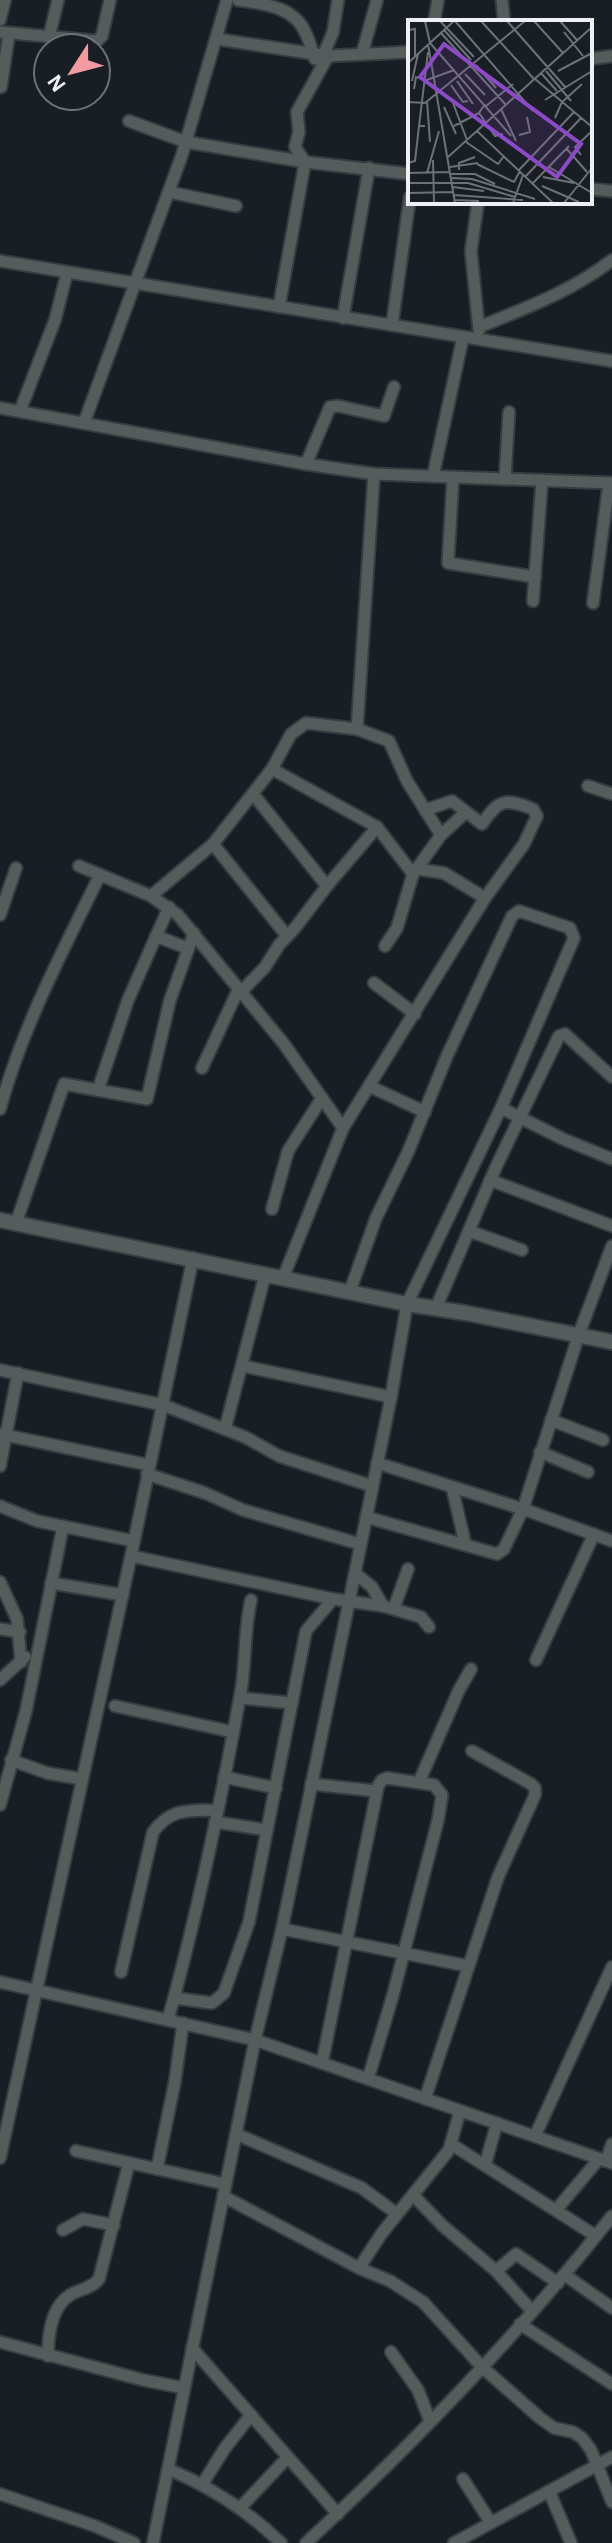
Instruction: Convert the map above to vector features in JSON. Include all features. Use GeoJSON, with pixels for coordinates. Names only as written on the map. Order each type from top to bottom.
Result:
{"type":"FeatureCollection","features":[{"type":"Feature","properties":{"kind":"street"},"geometry":{"type":"LineString","coordinates":[[0,20],[5,0]]}},
{"type":"Feature","properties":{"kind":"street"},"geometry":{"type":"LineString","coordinates":[[57,32],[58,0]]}},
{"type":"Feature","properties":{"kind":"street"},"geometry":{"type":"LineString","coordinates":[[101,32],[110,0]]}},
{"type":"Feature","properties":{"kind":"street"},"geometry":{"type":"LineString","coordinates":[[84,423],[186,142],[227,0]]}},
{"type":"Feature","properties":{"kind":"street"},"geometry":{"type":"LineString","coordinates":[[238,0],[277,7],[293,17],[321,55]]}},
{"type":"Feature","properties":{"kind":"street"},"geometry":{"type":"LineString","coordinates":[[279,307],[305,162],[295,147],[299,134],[296,116],[333,32],[338,0]]}},
{"type":"Feature","properties":{"kind":"street"},"geometry":{"type":"LineString","coordinates":[[362,54],[377,0]]}},
{"type":"Feature","properties":{"kind":"street"},"geometry":{"type":"LineString","coordinates":[[434,20],[438,0]]}},
{"type":"Feature","properties":{"kind":"street"},"geometry":{"type":"LineString","coordinates":[[502,0],[504,20]]}},
{"type":"Feature","properties":{"kind":"street"},"geometry":{"type":"LineString","coordinates":[[1,87],[5,33],[32,37]]}},
{"type":"Feature","properties":{"kind":"street"},"geometry":{"type":"LineString","coordinates":[[217,39],[321,55],[408,52]]}},
{"type":"Feature","properties":{"kind":"street"},"geometry":{"type":"LineString","coordinates":[[592,59],[612,56]]}},
{"type":"Feature","properties":{"kind":"street"},"geometry":{"type":"LineString","coordinates":[[129,121],[186,142],[305,162],[408,174]]}},
{"type":"Feature","properties":{"kind":"street"},"geometry":{"type":"LineString","coordinates":[[343,318],[369,168]]}},
{"type":"Feature","properties":{"kind":"street"},"geometry":{"type":"LineString","coordinates":[[592,189],[612,191]]}},
{"type":"Feature","properties":{"kind":"street"},"geometry":{"type":"LineString","coordinates":[[169,192],[236,206]]}},
{"type":"Feature","properties":{"kind":"street"},"geometry":{"type":"LineString","coordinates":[[392,325],[409,204]]}},
{"type":"Feature","properties":{"kind":"street"},"geometry":{"type":"LineString","coordinates":[[478,204],[471,251],[479,333]]}},
{"type":"Feature","properties":{"kind":"street"},"geometry":{"type":"LineString","coordinates":[[0,261],[463,337],[479,333],[575,285],[612,260]]}},
{"type":"Feature","properties":{"kind":"street"},"geometry":{"type":"LineString","coordinates":[[20,411],[55,320],[67,273]]}},
{"type":"Feature","properties":{"kind":"street"},"geometry":{"type":"LineString","coordinates":[[479,333],[612,361]]}},
{"type":"Feature","properties":{"kind":"street"},"geometry":{"type":"LineString","coordinates":[[433,476],[463,337]]}},
{"type":"Feature","properties":{"kind":"street"},"geometry":{"type":"LineString","coordinates":[[306,464],[330,407],[385,416],[394,387]]}},
{"type":"Feature","properties":{"kind":"street"},"geometry":{"type":"LineString","coordinates":[[0,408],[374,474],[611,483],[593,603]]}},
{"type":"Feature","properties":{"kind":"street"},"geometry":{"type":"LineString","coordinates":[[505,479],[509,412]]}},
{"type":"Feature","properties":{"kind":"street"},"geometry":{"type":"LineString","coordinates":[[357,729],[374,474]]}},
{"type":"Feature","properties":{"kind":"street"},"geometry":{"type":"LineString","coordinates":[[453,477],[448,563],[535,577]]}},
{"type":"Feature","properties":{"kind":"street"},"geometry":{"type":"LineString","coordinates":[[533,601],[542,480]]}},
{"type":"Feature","properties":{"kind":"street"},"geometry":{"type":"LineString","coordinates":[[151,896],[213,844],[272,769],[291,734],[301,725],[312,723],[357,729],[389,741],[407,781],[441,835]]}},
{"type":"Feature","properties":{"kind":"street"},"geometry":{"type":"LineString","coordinates":[[272,769],[377,827],[415,871],[444,873],[485,898]]}},
{"type":"Feature","properties":{"kind":"street"},"geometry":{"type":"LineString","coordinates":[[588,786],[612,794]]}},
{"type":"Feature","properties":{"kind":"street"},"geometry":{"type":"LineString","coordinates":[[253,794],[327,886]]}},
{"type":"Feature","properties":{"kind":"street"},"geometry":{"type":"LineString","coordinates":[[283,1278],[343,1128],[485,898],[524,844],[534,827],[536,813],[530,807],[507,801],[495,806],[482,824],[449,801],[425,810]]}},
{"type":"Feature","properties":{"kind":"street"},"geometry":{"type":"LineString","coordinates":[[385,946],[397,928],[415,871],[441,835],[466,812]]}},
{"type":"Feature","properties":{"kind":"street"},"geometry":{"type":"LineString","coordinates":[[202,1068],[240,989],[265,967],[377,827]]}},
{"type":"Feature","properties":{"kind":"street"},"geometry":{"type":"LineString","coordinates":[[213,844],[287,936]]}},
{"type":"Feature","properties":{"kind":"street"},"geometry":{"type":"LineString","coordinates":[[79,866],[151,896],[169,907],[240,989],[343,1128]]}},
{"type":"Feature","properties":{"kind":"street"},"geometry":{"type":"LineString","coordinates":[[0,915],[16,868]]}},
{"type":"Feature","properties":{"kind":"street"},"geometry":{"type":"LineString","coordinates":[[0,1109],[22,1043],[100,875]]}},
{"type":"Feature","properties":{"kind":"street"},"geometry":{"type":"LineString","coordinates":[[98,1090],[128,1000],[169,907]]}},
{"type":"Feature","properties":{"kind":"street"},"geometry":{"type":"LineString","coordinates":[[153,2543],[255,2040],[282,1929],[355,1573],[407,1304],[501,1108],[574,935],[570,928],[519,911],[512,916],[376,1218],[350,1291]]}},
{"type":"Feature","properties":{"kind":"street"},"geometry":{"type":"LineString","coordinates":[[16,1223],[64,1085],[68,1083],[147,1099],[170,1000],[194,933]]}},
{"type":"Feature","properties":{"kind":"street"},"geometry":{"type":"LineString","coordinates":[[156,936],[187,948]]}},
{"type":"Feature","properties":{"kind":"street"},"geometry":{"type":"LineString","coordinates":[[374,983],[415,1014]]}},
{"type":"Feature","properties":{"kind":"street"},"geometry":{"type":"LineString","coordinates":[[436,1308],[490,1180],[561,1034],[565,1034],[612,1077]]}},
{"type":"Feature","properties":{"kind":"street"},"geometry":{"type":"LineString","coordinates":[[369,1086],[425,1112]]}},
{"type":"Feature","properties":{"kind":"street"},"geometry":{"type":"LineString","coordinates":[[272,1209],[288,1151],[322,1098]]}},
{"type":"Feature","properties":{"kind":"street"},"geometry":{"type":"LineString","coordinates":[[501,1108],[612,1159]]}},
{"type":"Feature","properties":{"kind":"street"},"geometry":{"type":"LineString","coordinates":[[476,1161],[496,1167]]}},
{"type":"Feature","properties":{"kind":"street"},"geometry":{"type":"LineString","coordinates":[[490,1180],[612,1226]]}},
{"type":"Feature","properties":{"kind":"street"},"geometry":{"type":"LineString","coordinates":[[0,1220],[407,1304],[612,1342]]}},
{"type":"Feature","properties":{"kind":"street"},"geometry":{"type":"LineString","coordinates":[[469,1231],[522,1250]]}},
{"type":"Feature","properties":{"kind":"street"},"geometry":{"type":"LineString","coordinates":[[366,1517],[497,1554],[501,1552],[523,1509],[579,1334],[612,1246]]}},
{"type":"Feature","properties":{"kind":"street"},"geometry":{"type":"LineString","coordinates":[[0,2158],[193,1258]]}},
{"type":"Feature","properties":{"kind":"street"},"geometry":{"type":"LineString","coordinates":[[225,1429],[265,1275]]}},
{"type":"Feature","properties":{"kind":"street"},"geometry":{"type":"LineString","coordinates":[[243,1366],[391,1397]]}},
{"type":"Feature","properties":{"kind":"street"},"geometry":{"type":"LineString","coordinates":[[0,1370],[163,1405],[225,1429],[279,1456],[372,1486]]}},
{"type":"Feature","properties":{"kind":"street"},"geometry":{"type":"LineString","coordinates":[[0,1466],[18,1373]]}},
{"type":"Feature","properties":{"kind":"street"},"geometry":{"type":"LineString","coordinates":[[551,1420],[603,1440]]}},
{"type":"Feature","properties":{"kind":"street"},"geometry":{"type":"LineString","coordinates":[[4,1434],[148,1469],[243,1510],[360,1544]]}},
{"type":"Feature","properties":{"kind":"street"},"geometry":{"type":"LineString","coordinates":[[540,1452],[588,1472]]}},
{"type":"Feature","properties":{"kind":"street"},"geometry":{"type":"LineString","coordinates":[[377,1463],[612,1541]]}},
{"type":"Feature","properties":{"kind":"street"},"geometry":{"type":"LineString","coordinates":[[452,1487],[465,1543]]}},
{"type":"Feature","properties":{"kind":"street"},"geometry":{"type":"LineString","coordinates":[[0,1506],[37,1521],[134,1541]]}},
{"type":"Feature","properties":{"kind":"street"},"geometry":{"type":"LineString","coordinates":[[442,1537],[460,1520]]}},
{"type":"Feature","properties":{"kind":"street"},"geometry":{"type":"LineString","coordinates":[[0,1805],[26,1711],[63,1526]]}},
{"type":"Feature","properties":{"kind":"street"},"geometry":{"type":"LineString","coordinates":[[536,1660],[594,1534]]}},
{"type":"Feature","properties":{"kind":"street"},"geometry":{"type":"LineString","coordinates":[[131,1556],[333,1599],[388,1607],[421,1617],[429,1627]]}},
{"type":"Feature","properties":{"kind":"street"},"geometry":{"type":"LineString","coordinates":[[388,1607],[408,1569]]}},
{"type":"Feature","properties":{"kind":"street"},"geometry":{"type":"LineString","coordinates":[[355,1573],[372,1587],[388,1607]]}},
{"type":"Feature","properties":{"kind":"street"},"geometry":{"type":"LineString","coordinates":[[0,1582],[20,1632],[21,1662]]}},
{"type":"Feature","properties":{"kind":"street"},"geometry":{"type":"LineString","coordinates":[[51,1583],[123,1595]]}},
{"type":"Feature","properties":{"kind":"street"},"geometry":{"type":"LineString","coordinates":[[174,1998],[212,2003],[224,1993],[249,1922],[306,1631],[333,1599]]}},
{"type":"Feature","properties":{"kind":"street"},"geometry":{"type":"LineString","coordinates":[[168,2020],[240,1698],[251,1600]]}},
{"type":"Feature","properties":{"kind":"street"},"geometry":{"type":"LineString","coordinates":[[0,1629],[20,1632]]}},
{"type":"Feature","properties":{"kind":"street"},"geometry":{"type":"LineString","coordinates":[[0,1680],[39,1642]]}},
{"type":"Feature","properties":{"kind":"street"},"geometry":{"type":"LineString","coordinates":[[419,1782],[471,1669]]}},
{"type":"Feature","properties":{"kind":"street"},"geometry":{"type":"LineString","coordinates":[[240,1698],[292,1703]]}},
{"type":"Feature","properties":{"kind":"street"},"geometry":{"type":"LineString","coordinates":[[115,1706],[233,1732]]}},
{"type":"Feature","properties":{"kind":"street"},"geometry":{"type":"LineString","coordinates":[[425,2099],[498,1877],[535,1795],[535,1788],[472,1751]]}},
{"type":"Feature","properties":{"kind":"street"},"geometry":{"type":"LineString","coordinates":[[11,1760],[47,1773],[82,1779]]}},
{"type":"Feature","properties":{"kind":"street"},"geometry":{"type":"LineString","coordinates":[[224,1777],[276,1788]]}},
{"type":"Feature","properties":{"kind":"street"},"geometry":{"type":"LineString","coordinates":[[322,2063],[376,1791],[380,1782],[387,1778],[437,1787],[441,1800],[427,1870],[368,2079]]}},
{"type":"Feature","properties":{"kind":"street"},"geometry":{"type":"LineString","coordinates":[[311,1784],[376,1791]]}},
{"type":"Feature","properties":{"kind":"street"},"geometry":{"type":"LineString","coordinates":[[121,1972],[153,1832],[165,1819],[175,1812],[216,1816],[267,1830]]}},
{"type":"Feature","properties":{"kind":"street"},"geometry":{"type":"LineString","coordinates":[[282,1929],[405,1951],[468,1966]]}},
{"type":"Feature","properties":{"kind":"street"},"geometry":{"type":"LineString","coordinates":[[535,2136],[612,1967]]}},
{"type":"Feature","properties":{"kind":"street"},"geometry":{"type":"LineString","coordinates":[[0,1982],[255,2040],[605,2161]]}},
{"type":"Feature","properties":{"kind":"street"},"geometry":{"type":"LineString","coordinates":[[157,2169],[183,2023]]}},
{"type":"Feature","properties":{"kind":"street"},"geometry":{"type":"LineString","coordinates":[[0,2079],[15,2082]]}},
{"type":"Feature","properties":{"kind":"street"},"geometry":{"type":"LineString","coordinates":[[359,2268],[397,2214],[442,2160],[451,2144],[460,2111]]}},
{"type":"Feature","properties":{"kind":"street"},"geometry":{"type":"LineString","coordinates":[[485,2165],[497,2123]]}},
{"type":"Feature","properties":{"kind":"street"},"geometry":{"type":"LineString","coordinates":[[236,2134],[362,2188],[397,2214]]}},
{"type":"Feature","properties":{"kind":"street"},"geometry":{"type":"LineString","coordinates":[[451,2144],[556,2210],[603,2233]]}},
{"type":"Feature","properties":{"kind":"street"},"geometry":{"type":"LineString","coordinates":[[556,2210],[605,2161],[612,2144]]}},
{"type":"Feature","properties":{"kind":"street"},"geometry":{"type":"LineString","coordinates":[[76,2151],[157,2169],[224,2190],[359,2268],[403,2288],[423,2302],[482,2367],[540,2418],[554,2428],[573,2432],[582,2438],[598,2464],[612,2502]]}},
{"type":"Feature","properties":{"kind":"street"},"geometry":{"type":"LineString","coordinates":[[48,2356],[50,2331],[60,2305],[69,2295],[97,2283],[129,2163]]}},
{"type":"Feature","properties":{"kind":"street"},"geometry":{"type":"LineString","coordinates":[[413,2195],[454,2236],[496,2271],[532,2311]]}},
{"type":"Feature","properties":{"kind":"street"},"geometry":{"type":"LineString","coordinates":[[306,2543],[482,2367],[603,2233],[612,2216]]}},
{"type":"Feature","properties":{"kind":"street"},"geometry":{"type":"LineString","coordinates":[[63,2230],[83,2219],[114,2225]]}},
{"type":"Feature","properties":{"kind":"street"},"geometry":{"type":"LineString","coordinates":[[496,2271],[516,2254],[612,2308]]}},
{"type":"Feature","properties":{"kind":"street"},"geometry":{"type":"LineString","coordinates":[[520,2324],[612,2384]]}},
{"type":"Feature","properties":{"kind":"street"},"geometry":{"type":"LineString","coordinates":[[0,2342],[184,2388]]}},
{"type":"Feature","properties":{"kind":"street"},"geometry":{"type":"LineString","coordinates":[[192,2348],[338,2514]]}},
{"type":"Feature","properties":{"kind":"street"},"geometry":{"type":"LineString","coordinates":[[391,2352],[418,2390],[430,2421]]}},
{"type":"Feature","properties":{"kind":"street"},"geometry":{"type":"LineString","coordinates":[[203,2483],[251,2415]]}},
{"type":"Feature","properties":{"kind":"street"},"geometry":{"type":"LineString","coordinates":[[240,2508],[288,2457]]}},
{"type":"Feature","properties":{"kind":"street"},"geometry":{"type":"LineString","coordinates":[[454,2543],[612,2457]]}},
{"type":"Feature","properties":{"kind":"street"},"geometry":{"type":"LineString","coordinates":[[168,2469],[203,2483],[240,2508],[281,2543]]}},
{"type":"Feature","properties":{"kind":"street"},"geometry":{"type":"LineString","coordinates":[[463,2479],[491,2523]]}},
{"type":"Feature","properties":{"kind":"street"},"geometry":{"type":"LineString","coordinates":[[549,2491],[571,2543]]}},
{"type":"Feature","properties":{"kind":"street"},"geometry":{"type":"LineString","coordinates":[[0,2494],[95,2526],[134,2543]]}}]}
